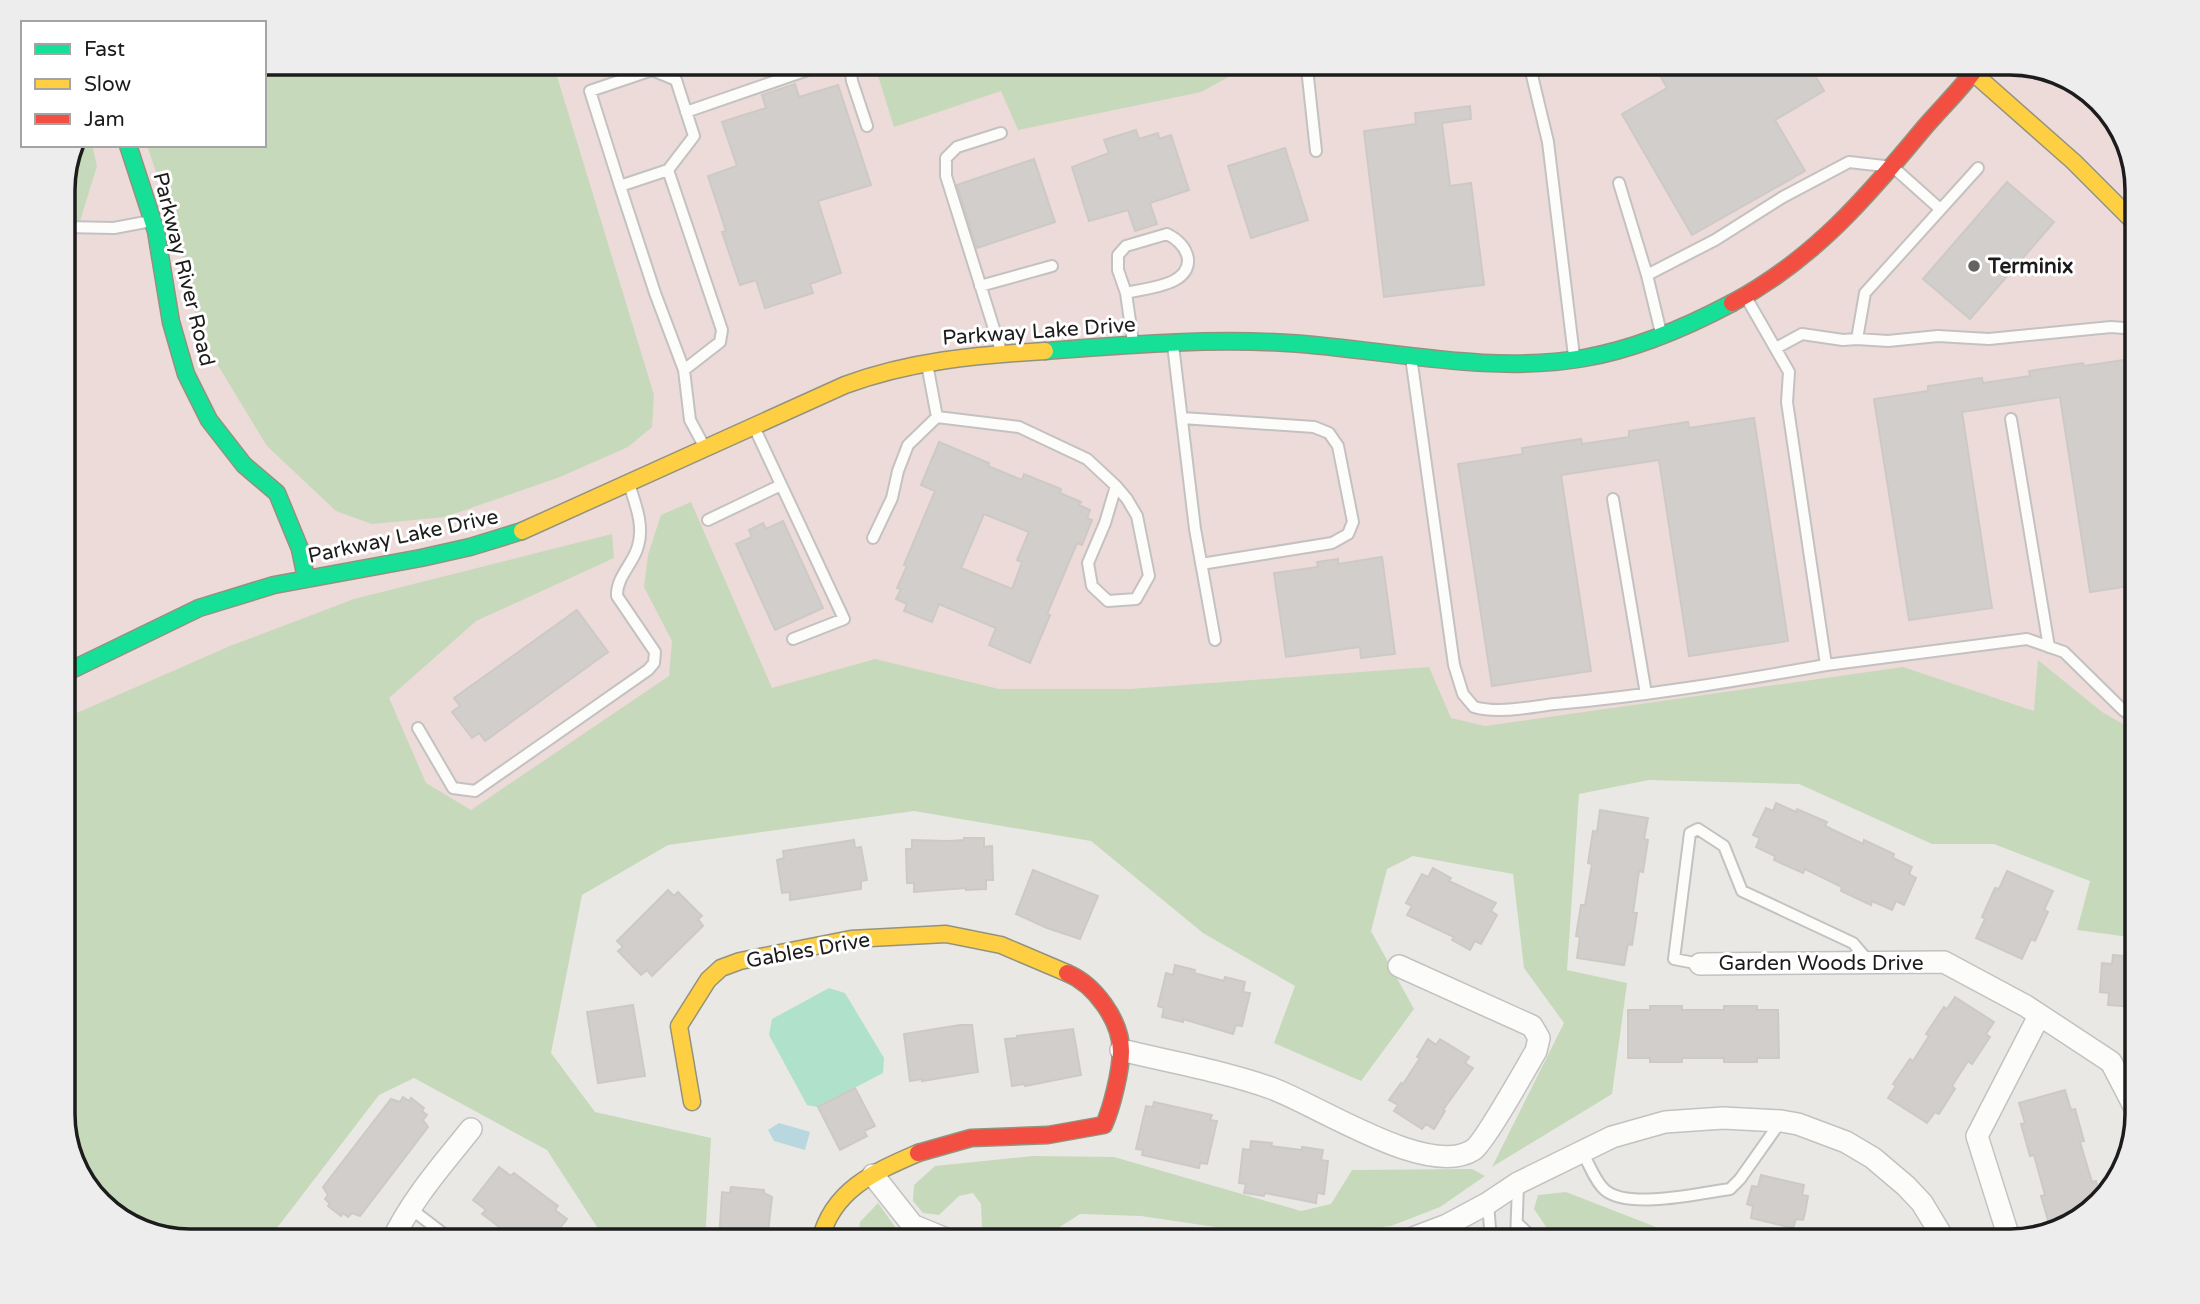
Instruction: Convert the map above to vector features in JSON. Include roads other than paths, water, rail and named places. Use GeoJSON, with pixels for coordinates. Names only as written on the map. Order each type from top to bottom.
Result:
{"type":"FeatureCollection","features":[{"type":"Feature","properties":{"kind":"street","name":"Parkway Lake Drive"},"geometry":{"type":"LineString","coordinates":[[75,668],[199,608],[274,585],[481,544],[553,520],[870,375],[926,362],[1173,342],[1290,343],[1411,357],[1544,363],[1611,351],[1662,335],[1706,317],[1745,296],[1811,251],[1841,224],[1893,167],[1966,75]]}},
{"type":"Feature","properties":{"kind":"street"},"geometry":{"type":"LineString","coordinates":[[1981,75],[2107,191],[2125,211]]}},
{"type":"Feature","properties":{"kind":"street","name":"Parkway River Road"},"geometry":{"type":"LineString","coordinates":[[129,147],[153,220],[171,322],[186,374],[209,420],[244,465],[277,493],[300,549],[306,578]]}},
{"type":"Feature","properties":{"kind":"street","name":"Gables Drive"},"geometry":{"type":"LineString","coordinates":[[692,1102],[679,1026],[708,980],[721,968],[740,961],[850,939],[946,934],[1001,945],[1081,979],[1103,1004],[1116,1028],[1121,1050],[1111,1110],[1104,1125],[1078,1133],[971,1138],[927,1149],[873,1175],[838,1200],[823,1229]]}},
{"type":"Feature","properties":{"kind":"street","name":"Garden Woods Drive"},"geometry":{"type":"LineString","coordinates":[[1700,964],[1944,962],[2026,1006],[2111,1062],[2125,1089]]}},
{"type":"Feature","properties":{"kind":"street"},"geometry":{"type":"LineString","coordinates":[[1121,1050],[1232,1076],[1283,1094],[1387,1143],[1426,1155],[1456,1158],[1476,1149],[1536,1051],[1539,1038],[1532,1026],[1399,966]]}},
{"type":"Feature","properties":{"kind":"street"},"geometry":{"type":"LineString","coordinates":[[2006,1229],[1977,1136],[2039,1016]]}},
{"type":"Feature","properties":{"kind":"street"},"geometry":{"type":"LineString","coordinates":[[1436,1229],[1488,1203],[1518,1183],[1612,1137],[1665,1122],[1723,1118],[1798,1124],[1846,1142],[1872,1158],[1906,1186],[1922,1203],[1938,1229]]}},
{"type":"Feature","properties":{"kind":"street"},"geometry":{"type":"LineString","coordinates":[[399,1229],[471,1129]]}},
{"type":"Feature","properties":{"kind":"street"},"geometry":{"type":"LineString","coordinates":[[873,1175],[914,1229]]}},
{"type":"Feature","properties":{"kind":"street"},"geometry":{"type":"LineString","coordinates":[[910,1224],[922,1229]]}},
{"type":"Feature","properties":{"kind":"lane"},"geometry":{"type":"LineString","coordinates":[[633,75],[590,91],[655,293],[684,370],[690,420],[705,449]]}},
{"type":"Feature","properties":{"kind":"lane"},"geometry":{"type":"LineString","coordinates":[[620,186],[668,170],[694,136],[676,80],[668,75]]}},
{"type":"Feature","properties":{"kind":"lane"},"geometry":{"type":"LineString","coordinates":[[686,112],[793,75]]}},
{"type":"Feature","properties":{"kind":"lane"},"geometry":{"type":"LineString","coordinates":[[851,75],[867,126]]}},
{"type":"Feature","properties":{"kind":"lane"},"geometry":{"type":"LineString","coordinates":[[1308,75],[1316,151]]}},
{"type":"Feature","properties":{"kind":"lane"},"geometry":{"type":"LineString","coordinates":[[1532,75],[1548,142],[1574,359]]}},
{"type":"Feature","properties":{"kind":"lane"},"geometry":{"type":"LineString","coordinates":[[1001,133],[957,147],[946,158],[946,176],[1002,354]]}},
{"type":"Feature","properties":{"kind":"lane"},"geometry":{"type":"LineString","coordinates":[[1647,275],[1715,240],[1783,197],[1849,162],[1893,167],[1940,209]]}},
{"type":"Feature","properties":{"kind":"lane"},"geometry":{"type":"LineString","coordinates":[[1857,339],[1866,293],[1978,168]]}},
{"type":"Feature","properties":{"kind":"lane"},"geometry":{"type":"LineString","coordinates":[[668,170],[722,330],[720,342],[684,370]]}},
{"type":"Feature","properties":{"kind":"lane"},"geometry":{"type":"LineString","coordinates":[[1619,183],[1662,335]]}},
{"type":"Feature","properties":{"kind":"lane"},"geometry":{"type":"LineString","coordinates":[[75,227],[114,228],[153,220]]}},
{"type":"Feature","properties":{"kind":"lane"},"geometry":{"type":"LineString","coordinates":[[1126,293],[1178,280],[1187,269],[1188,256],[1178,240],[1167,234],[1126,246],[1118,255],[1118,270],[1126,293],[1134,345]]}},
{"type":"Feature","properties":{"kind":"lane"},"geometry":{"type":"LineString","coordinates":[[980,286],[1052,265]]}},
{"type":"Feature","properties":{"kind":"lane"},"geometry":{"type":"LineString","coordinates":[[1745,296],[1789,372],[1787,402],[1826,665]]}},
{"type":"Feature","properties":{"kind":"lane"},"geometry":{"type":"LineString","coordinates":[[1776,348],[1801,334],[1843,340],[1888,341],[1938,336],[1989,339],[2111,327],[2125,328]]}},
{"type":"Feature","properties":{"kind":"lane"},"geometry":{"type":"LineString","coordinates":[[1173,342],[1201,564],[1215,640]]}},
{"type":"Feature","properties":{"kind":"lane"},"geometry":{"type":"LineString","coordinates":[[1411,357],[1454,665],[1463,694],[1474,707],[1499,710],[1706,687],[1826,665],[2027,639],[2064,652],[2125,711]]}},
{"type":"Feature","properties":{"kind":"lane"},"geometry":{"type":"LineString","coordinates":[[926,362],[937,417]]}},
{"type":"Feature","properties":{"kind":"lane"},"geometry":{"type":"LineString","coordinates":[[937,417],[1019,427],[1087,459],[1116,486],[1128,499],[1137,516],[1149,576],[1136,598],[1108,601],[1092,586],[1088,564],[1105,523],[1116,486]]}},
{"type":"Feature","properties":{"kind":"lane"},"geometry":{"type":"LineString","coordinates":[[873,538],[892,498],[908,445],[937,417]]}},
{"type":"Feature","properties":{"kind":"lane"},"geometry":{"type":"LineString","coordinates":[[1182,418],[1314,427],[1329,433],[1338,446],[1353,522],[1348,534],[1332,543],[1201,564]]}},
{"type":"Feature","properties":{"kind":"lane"},"geometry":{"type":"LineString","coordinates":[[2011,419],[2049,647]]}},
{"type":"Feature","properties":{"kind":"lane"},"geometry":{"type":"LineString","coordinates":[[753,427],[844,619],[793,639]]}},
{"type":"Feature","properties":{"kind":"lane"},"geometry":{"type":"LineString","coordinates":[[418,729],[453,788],[475,791],[648,670],[654,663],[655,652],[618,596],[617,587],[638,547],[640,523],[629,484]]}},
{"type":"Feature","properties":{"kind":"lane"},"geometry":{"type":"LineString","coordinates":[[708,520],[780,485]]}},
{"type":"Feature","properties":{"kind":"lane"},"geometry":{"type":"LineString","coordinates":[[1613,499],[1646,694]]}},
{"type":"Feature","properties":{"kind":"lane"},"geometry":{"type":"LineString","coordinates":[[1700,964],[1674,959],[1690,833],[1698,829],[1724,846],[1742,891],[1853,943],[1870,963]]}},
{"type":"Feature","properties":{"kind":"lane"},"geometry":{"type":"LineString","coordinates":[[1582,1152],[1604,1190],[1622,1199],[1645,1200],[1730,1189],[1781,1121]]}},
{"type":"Feature","properties":{"kind":"lane"},"geometry":{"type":"LineString","coordinates":[[1517,1229],[1518,1183]]}},
{"type":"Feature","properties":{"kind":"lane"},"geometry":{"type":"LineString","coordinates":[[1488,1203],[1490,1229]]}},
{"type":"Feature","properties":{"kind":"lane"},"geometry":{"type":"LineString","coordinates":[[411,1209],[437,1229]]}},
{"type":"Feature","properties":{"kind":"lane"},"geometry":{"type":"LineString","coordinates":[[1517,1223],[1523,1229]]}},
{"type":"Feature","properties":{"kind":"water"},"geometry":{"type":"Polygon","coordinates":[[[779,1123],[810,1132],[805,1150],[774,1141],[768,1130],[779,1123]]]}},
{"type":"Feature","properties":{"kind":"place","name":"Terminix"},"geometry":{"type":"Point","coordinates":[1974,266]}}]}
